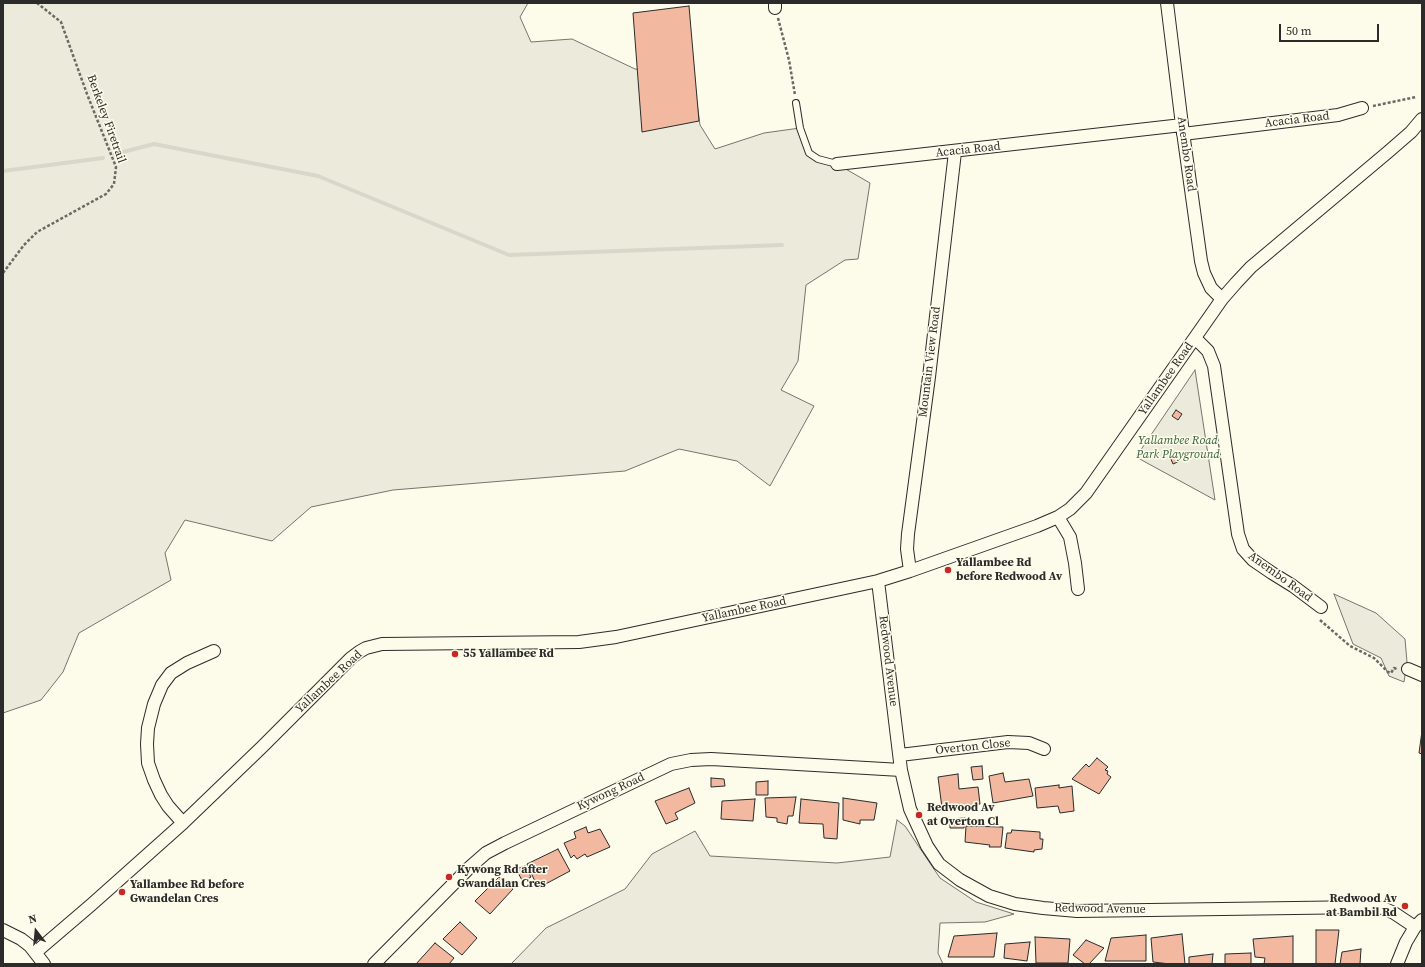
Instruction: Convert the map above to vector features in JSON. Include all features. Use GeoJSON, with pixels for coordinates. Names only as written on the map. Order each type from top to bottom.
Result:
{"type":"FeatureCollection","features":[{"type":"Feature","properties":{"kind":"street","name":"Anembo Road"},"geometry":{"type":"LineString","coordinates":[[1167,3],[1182,130],[1201,261],[1204,273],[1211,288],[1222,299]]}},
{"type":"Feature","properties":{"kind":"street","name":"Acacia Road"},"geometry":{"type":"LineString","coordinates":[[837,164],[1338,115],[1362,108]]}},
{"type":"Feature","properties":{"kind":"street","name":"Yallambee Road"},"geometry":{"type":"LineString","coordinates":[[36,952],[91,906],[183,823],[351,658],[359,652],[374,645],[579,642],[649,630],[878,581],[910,571],[1058,517],[1070,509],[1086,493],[1222,299],[1251,267],[1388,152],[1411,132],[1422,119]]}},
{"type":"Feature","properties":{"kind":"street","name":"Mountain View Road"},"geometry":{"type":"LineString","coordinates":[[910,571],[907,550],[908,534],[929,377],[955,152]]}},
{"type":"Feature","properties":{"kind":"street","name":"Anembo Road"},"geometry":{"type":"LineString","coordinates":[[1195,338],[1208,351],[1214,366],[1238,534],[1243,549],[1253,560],[1293,586],[1321,607]]}},
{"type":"Feature","properties":{"kind":"street"},"geometry":{"type":"LineString","coordinates":[[1058,517],[1070,537],[1078,589]]}},
{"type":"Feature","properties":{"kind":"street","name":"Redwood Avenue"},"geometry":{"type":"LineString","coordinates":[[878,581],[901,770],[910,809],[918,829],[939,864],[960,880],[989,896],[1016,904],[1043,908],[1077,911],[1367,907],[1383,908],[1419,923]]}},
{"type":"Feature","properties":{"kind":"street"},"geometry":{"type":"LineString","coordinates":[[183,823],[168,806],[154,780],[148,763],[148,728],[154,704],[162,685],[171,673],[187,663],[214,651]]}},
{"type":"Feature","properties":{"kind":"street"},"geometry":{"type":"LineString","coordinates":[[1408,669],[1422,675]]}},
{"type":"Feature","properties":{"kind":"street","name":"Overton Close"},"geometry":{"type":"LineString","coordinates":[[900,755],[1008,742],[1029,743],[1044,749]]}},
{"type":"Feature","properties":{"kind":"street","name":"Kywong Road"},"geometry":{"type":"LineString","coordinates":[[374,964],[470,866],[486,853],[505,842],[671,764],[691,760],[711,759],[901,770]]}},
{"type":"Feature","properties":{"kind":"street"},"geometry":{"type":"LineString","coordinates":[[1397,964],[1406,942],[1419,923]]}},
{"type":"Feature","properties":{"kind":"street"},"geometry":{"type":"LineString","coordinates":[[3,930],[21,939],[30,946],[44,964]]}},
{"type":"Feature","properties":{"kind":"lane","name":"Acacia Road"},"geometry":{"type":"LineString","coordinates":[[796,103],[800,128],[809,153],[818,159],[837,164]]}},
{"type":"Feature","properties":{"kind":"path","name":"Berkeley Firetrail"},"geometry":{"type":"LineString","coordinates":[[3,273],[24,245],[37,232],[106,194],[114,184],[116,167],[87,94],[61,22],[37,3]]}},
{"type":"Feature","properties":{"kind":"path"},"geometry":{"type":"LineString","coordinates":[[775,6],[789,60],[796,103]]}},
{"type":"Feature","properties":{"kind":"path"},"geometry":{"type":"LineString","coordinates":[[1362,108],[1416,97]]}},
{"type":"Feature","properties":{"kind":"path"},"geometry":{"type":"LineString","coordinates":[[1321,607],[1316,616],[1350,646],[1374,658],[1388,672]]}},
{"type":"Feature","properties":{"kind":"green space"},"geometry":{"type":"Polygon","coordinates":[[[3,3],[528,3],[520,17],[531,42],[572,39],[635,69],[693,73],[700,125],[715,149],[764,133],[800,128],[809,153],[837,164],[870,183],[858,259],[845,260],[806,285],[798,361],[781,390],[814,406],[770,486],[737,461],[679,449],[625,471],[393,490],[311,507],[272,541],[185,520],[165,553],[171,580],[79,633],[63,672],[41,700],[3,713],[3,3]]]}},
{"type":"Feature","properties":{"kind":"green space","name":"Yallambee Road Park Playground"},"geometry":{"type":"Polygon","coordinates":[[[1195,370],[1215,500],[1136,457],[1195,370]]]}},
{"type":"Feature","properties":{"kind":"green space"},"geometry":{"type":"Polygon","coordinates":[[[1334,594],[1376,613],[1405,639],[1407,662],[1404,682],[1389,676],[1381,658],[1353,644],[1334,594]]]}},
{"type":"Feature","properties":{"kind":"green space"},"geometry":{"type":"Polygon","coordinates":[[[897,820],[905,826],[940,878],[976,902],[1014,914],[985,922],[940,923],[938,953],[943,964],[511,964],[546,928],[625,889],[652,854],[695,831],[710,856],[837,863],[890,857],[897,820]]]}},
{"type":"Feature","properties":{"kind":"building"},"geometry":{"type":"Polygon","coordinates":[[[689,6],[699,121],[642,132],[633,13],[689,6]]]}},
{"type":"Feature","properties":{"kind":"building"},"geometry":{"type":"Polygon","coordinates":[[[1176,410],[1182,414],[1178,420],[1172,416],[1176,410]]]}},
{"type":"Feature","properties":{"kind":"building"},"geometry":{"type":"Polygon","coordinates":[[[1176,454],[1180,461],[1173,464],[1170,457],[1176,454]]]}},
{"type":"Feature","properties":{"kind":"building"},"geometry":{"type":"Polygon","coordinates":[[[1422,731],[1422,754],[1419,753],[1422,731]]]}},
{"type":"Feature","properties":{"kind":"building"},"geometry":{"type":"Polygon","coordinates":[[[1097,758],[1108,767],[1105,770],[1108,771],[1107,774],[1111,777],[1099,794],[1072,779],[1086,764],[1089,767],[1097,758]]]}},
{"type":"Feature","properties":{"kind":"building"},"geometry":{"type":"Polygon","coordinates":[[[982,766],[983,779],[973,780],[971,767],[982,766]]]}},
{"type":"Feature","properties":{"kind":"building"},"geometry":{"type":"Polygon","coordinates":[[[1003,773],[1005,782],[1029,779],[1033,796],[993,803],[989,776],[1003,773]]]}},
{"type":"Feature","properties":{"kind":"building"},"geometry":{"type":"Polygon","coordinates":[[[958,774],[959,789],[978,787],[980,804],[942,808],[938,777],[958,774]]]}},
{"type":"Feature","properties":{"kind":"building"},"geometry":{"type":"Polygon","coordinates":[[[711,778],[724,779],[725,786],[711,787],[711,778]]]}},
{"type":"Feature","properties":{"kind":"building"},"geometry":{"type":"Polygon","coordinates":[[[768,781],[768,795],[756,795],[756,782],[768,781]]]}},
{"type":"Feature","properties":{"kind":"building"},"geometry":{"type":"Polygon","coordinates":[[[1059,785],[1059,788],[1072,786],[1074,811],[1060,813],[1058,806],[1037,808],[1035,788],[1059,785]]]}},
{"type":"Feature","properties":{"kind":"building"},"geometry":{"type":"Polygon","coordinates":[[[689,788],[695,803],[675,813],[678,819],[666,824],[655,801],[689,788]]]}},
{"type":"Feature","properties":{"kind":"building"},"geometry":{"type":"Polygon","coordinates":[[[796,797],[793,816],[788,816],[787,824],[777,822],[777,818],[766,817],[765,798],[796,797]]]}},
{"type":"Feature","properties":{"kind":"building"},"geometry":{"type":"Polygon","coordinates":[[[843,798],[877,803],[874,820],[860,820],[860,824],[843,820],[843,798]]]}},
{"type":"Feature","properties":{"kind":"building"},"geometry":{"type":"Polygon","coordinates":[[[755,799],[753,821],[721,819],[722,801],[755,799]]]}},
{"type":"Feature","properties":{"kind":"building"},"geometry":{"type":"Polygon","coordinates":[[[801,799],[839,803],[837,839],[824,838],[823,824],[799,823],[801,799]]]}},
{"type":"Feature","properties":{"kind":"building"},"geometry":{"type":"Polygon","coordinates":[[[965,818],[964,828],[950,828],[950,819],[965,818]]]}},
{"type":"Feature","properties":{"kind":"building"},"geometry":{"type":"Polygon","coordinates":[[[966,826],[1003,827],[1001,847],[989,847],[990,845],[965,842],[966,826]]]}},
{"type":"Feature","properties":{"kind":"building"},"geometry":{"type":"Polygon","coordinates":[[[586,827],[588,833],[600,829],[610,847],[587,857],[585,854],[577,859],[574,855],[571,858],[564,843],[576,838],[574,832],[586,827]]]}},
{"type":"Feature","properties":{"kind":"building"},"geometry":{"type":"Polygon","coordinates":[[[1012,830],[1040,832],[1040,839],[1043,839],[1042,849],[1034,850],[1034,852],[1005,848],[1007,833],[1011,833],[1012,830]]]}},
{"type":"Feature","properties":{"kind":"building"},"geometry":{"type":"Polygon","coordinates":[[[558,849],[570,871],[538,888],[527,864],[558,849]]]}},
{"type":"Feature","properties":{"kind":"building"},"geometry":{"type":"Polygon","coordinates":[[[525,866],[531,877],[523,882],[516,869],[525,866]]]}},
{"type":"Feature","properties":{"kind":"building"},"geometry":{"type":"Polygon","coordinates":[[[499,877],[513,889],[490,914],[475,901],[499,877]]]}},
{"type":"Feature","properties":{"kind":"building"},"geometry":{"type":"Polygon","coordinates":[[[460,922],[477,938],[462,955],[443,939],[460,922]]]}},
{"type":"Feature","properties":{"kind":"building"},"geometry":{"type":"Polygon","coordinates":[[[1316,930],[1339,930],[1335,964],[1316,964],[1316,930]]]}},
{"type":"Feature","properties":{"kind":"building"},"geometry":{"type":"Polygon","coordinates":[[[997,933],[994,957],[948,957],[954,936],[997,933]]]}},
{"type":"Feature","properties":{"kind":"building"},"geometry":{"type":"Polygon","coordinates":[[[1182,934],[1185,964],[1153,962],[1151,938],[1182,934]]]}},
{"type":"Feature","properties":{"kind":"building"},"geometry":{"type":"Polygon","coordinates":[[[1146,935],[1146,961],[1105,961],[1111,938],[1146,935]]]}},
{"type":"Feature","properties":{"kind":"building"},"geometry":{"type":"Polygon","coordinates":[[[1293,936],[1293,964],[1264,964],[1265,958],[1255,957],[1253,939],[1293,936]]]}},
{"type":"Feature","properties":{"kind":"building"},"geometry":{"type":"Polygon","coordinates":[[[1035,937],[1070,939],[1068,963],[1036,963],[1035,937]]]}},
{"type":"Feature","properties":{"kind":"building"},"geometry":{"type":"Polygon","coordinates":[[[1086,940],[1104,948],[1089,964],[1085,964],[1073,955],[1086,940]]]}},
{"type":"Feature","properties":{"kind":"building"},"geometry":{"type":"Polygon","coordinates":[[[1030,942],[1027,961],[1004,958],[1005,944],[1030,942]]]}},
{"type":"Feature","properties":{"kind":"building"},"geometry":{"type":"Polygon","coordinates":[[[435,943],[454,958],[449,964],[416,964],[435,943]]]}},
{"type":"Feature","properties":{"kind":"building"},"geometry":{"type":"Polygon","coordinates":[[[1361,949],[1360,964],[1340,964],[1342,952],[1361,949]]]}},
{"type":"Feature","properties":{"kind":"building"},"geometry":{"type":"Polygon","coordinates":[[[1251,953],[1251,964],[1225,964],[1225,954],[1251,953]]]}},
{"type":"Feature","properties":{"kind":"building"},"geometry":{"type":"Polygon","coordinates":[[[1213,954],[1212,964],[1189,964],[1189,957],[1213,954]]]}},
{"type":"Feature","properties":{"kind":"waterway"},"geometry":{"type":"LineString","coordinates":[[115,154],[154,144],[318,176],[509,255],[782,245]]}},
{"type":"Feature","properties":{"kind":"waterway"},"geometry":{"type":"LineString","coordinates":[[3,171],[103,158]]}},
{"type":"Feature","properties":{"kind":"place","name":"Yallambee Rd before Redwood Av"},"geometry":{"type":"Point","coordinates":[948,570]}},
{"type":"Feature","properties":{"kind":"place","name":"55 Yallambee Rd"},"geometry":{"type":"Point","coordinates":[455,654]}},
{"type":"Feature","properties":{"kind":"place","name":"Redwood Av at Overton Cl"},"geometry":{"type":"Point","coordinates":[919,815]}},
{"type":"Feature","properties":{"kind":"place","name":"Kywong Rd after Gwandalan Cres"},"geometry":{"type":"Point","coordinates":[449,877]}},
{"type":"Feature","properties":{"kind":"place","name":"Yallambee Rd before Gwandelan Cres"},"geometry":{"type":"Point","coordinates":[122,892]}},
{"type":"Feature","properties":{"kind":"place","name":"Redwood Av at Bambil Rd"},"geometry":{"type":"Point","coordinates":[1405,906]}}]}
